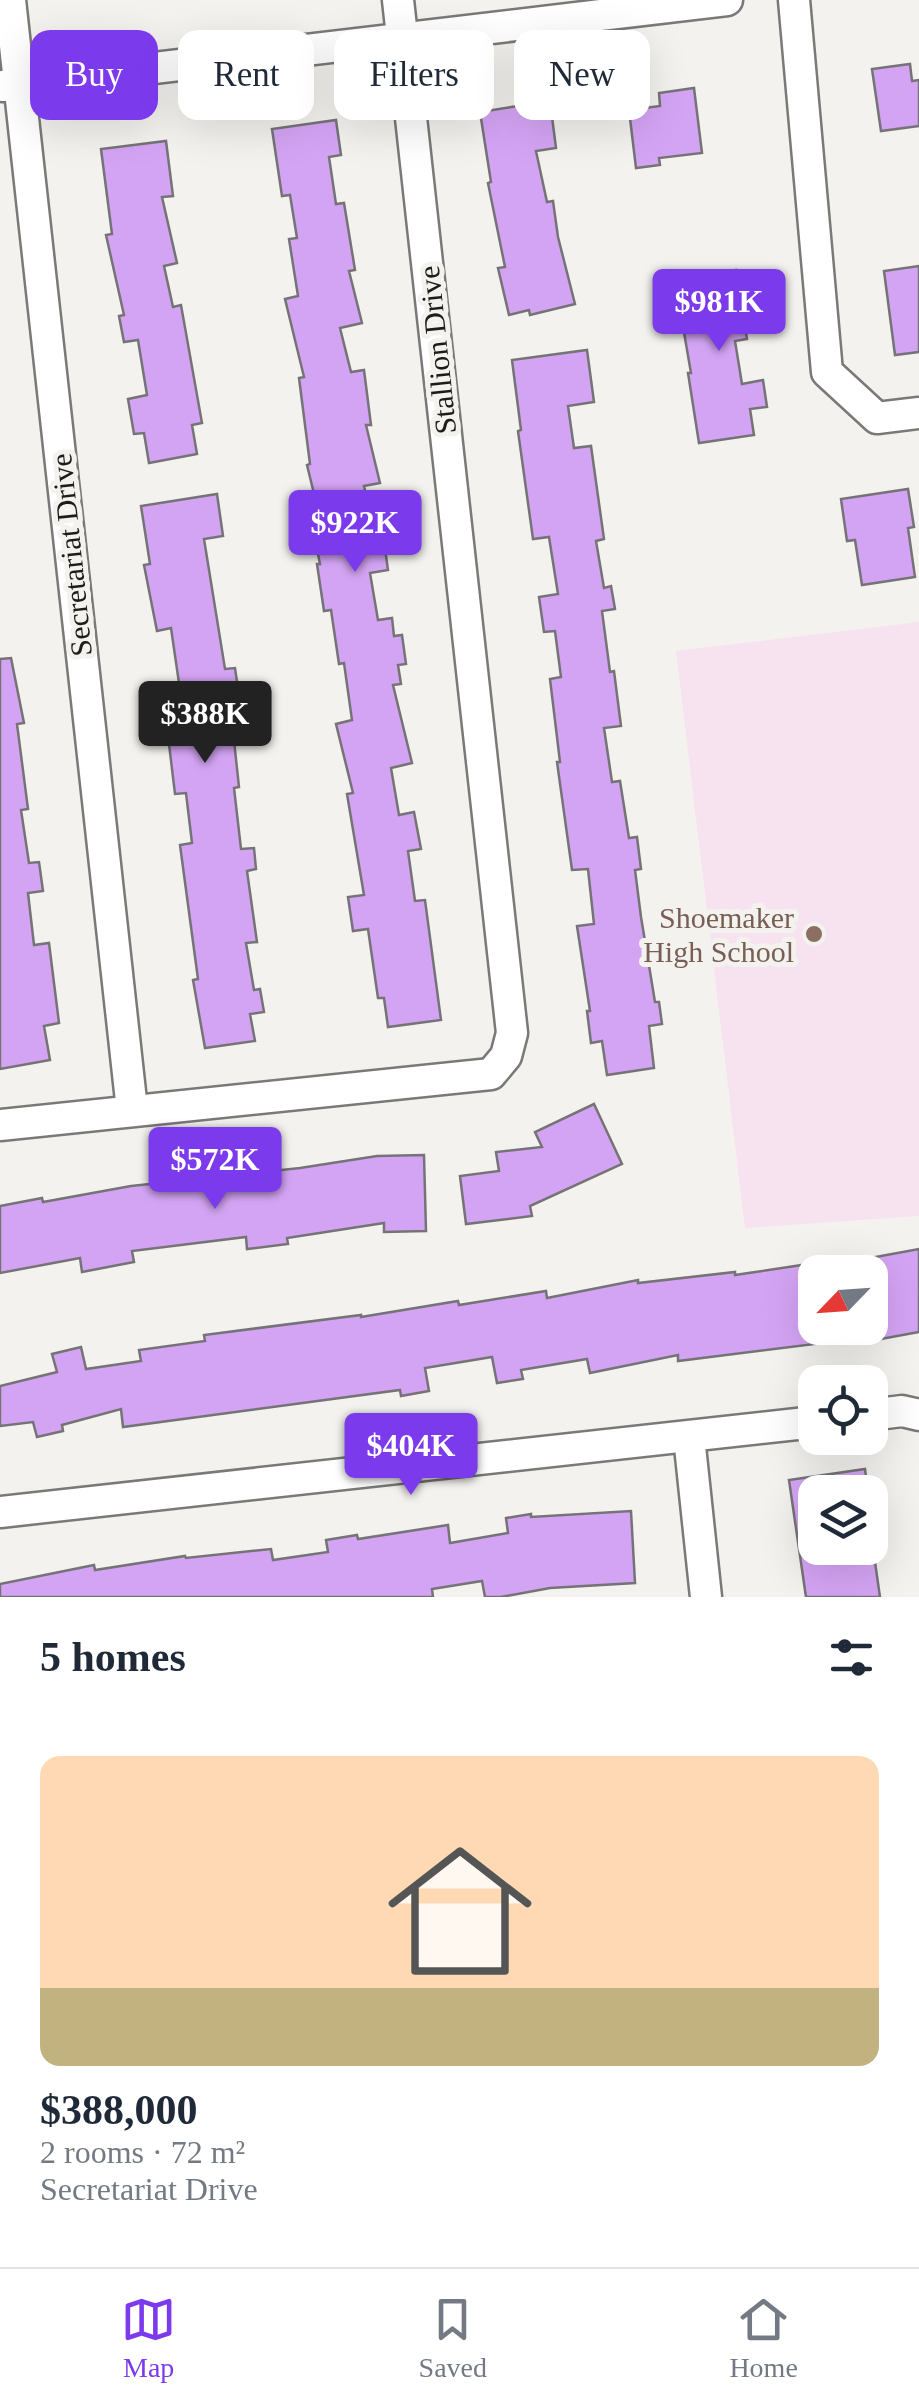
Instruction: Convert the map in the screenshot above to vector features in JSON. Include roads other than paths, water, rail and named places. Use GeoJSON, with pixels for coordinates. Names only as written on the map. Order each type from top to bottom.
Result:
{"type":"FeatureCollection","features":[{"type":"Feature","properties":{"kind":"street","name":"Secretariat Drive"},"geometry":{"type":"LineString","coordinates":[[10,0],[10,85],[132,1110]]}},
{"type":"Feature","properties":{"kind":"street","name":"Stallion Drive"},"geometry":{"type":"LineString","coordinates":[[398,0],[401,30]]}},
{"type":"Feature","properties":{"kind":"street"},"geometry":{"type":"LineString","coordinates":[[470,30],[727,0]]}},
{"type":"Feature","properties":{"kind":"street"},"geometry":{"type":"LineString","coordinates":[[794,0],[827,372],[877,418],[919,413]]}},
{"type":"Feature","properties":{"kind":"street"},"geometry":{"type":"LineString","coordinates":[[10,85],[334,46]]}},
{"type":"Feature","properties":{"kind":"street","name":"Stallion Drive"},"geometry":{"type":"LineString","coordinates":[[132,1110],[491,1074],[506,1056],[512,1033],[411,120]]}},
{"type":"Feature","properties":{"kind":"street"},"geometry":{"type":"LineString","coordinates":[[0,1124],[132,1110]]}},
{"type":"Feature","properties":{"kind":"street"},"geometry":{"type":"LineString","coordinates":[[888,1413],[919,1414]]}},
{"type":"Feature","properties":{"kind":"street"},"geometry":{"type":"LineString","coordinates":[[0,1512],[798,1424]]}},
{"type":"Feature","properties":{"kind":"street"},"geometry":{"type":"LineString","coordinates":[[689,1437],[706,1597]]}},
{"type":"Feature","properties":{"kind":"place","name":"Shoemaker High School"},"geometry":{"type":"Point","coordinates":[814,934]}}]}
